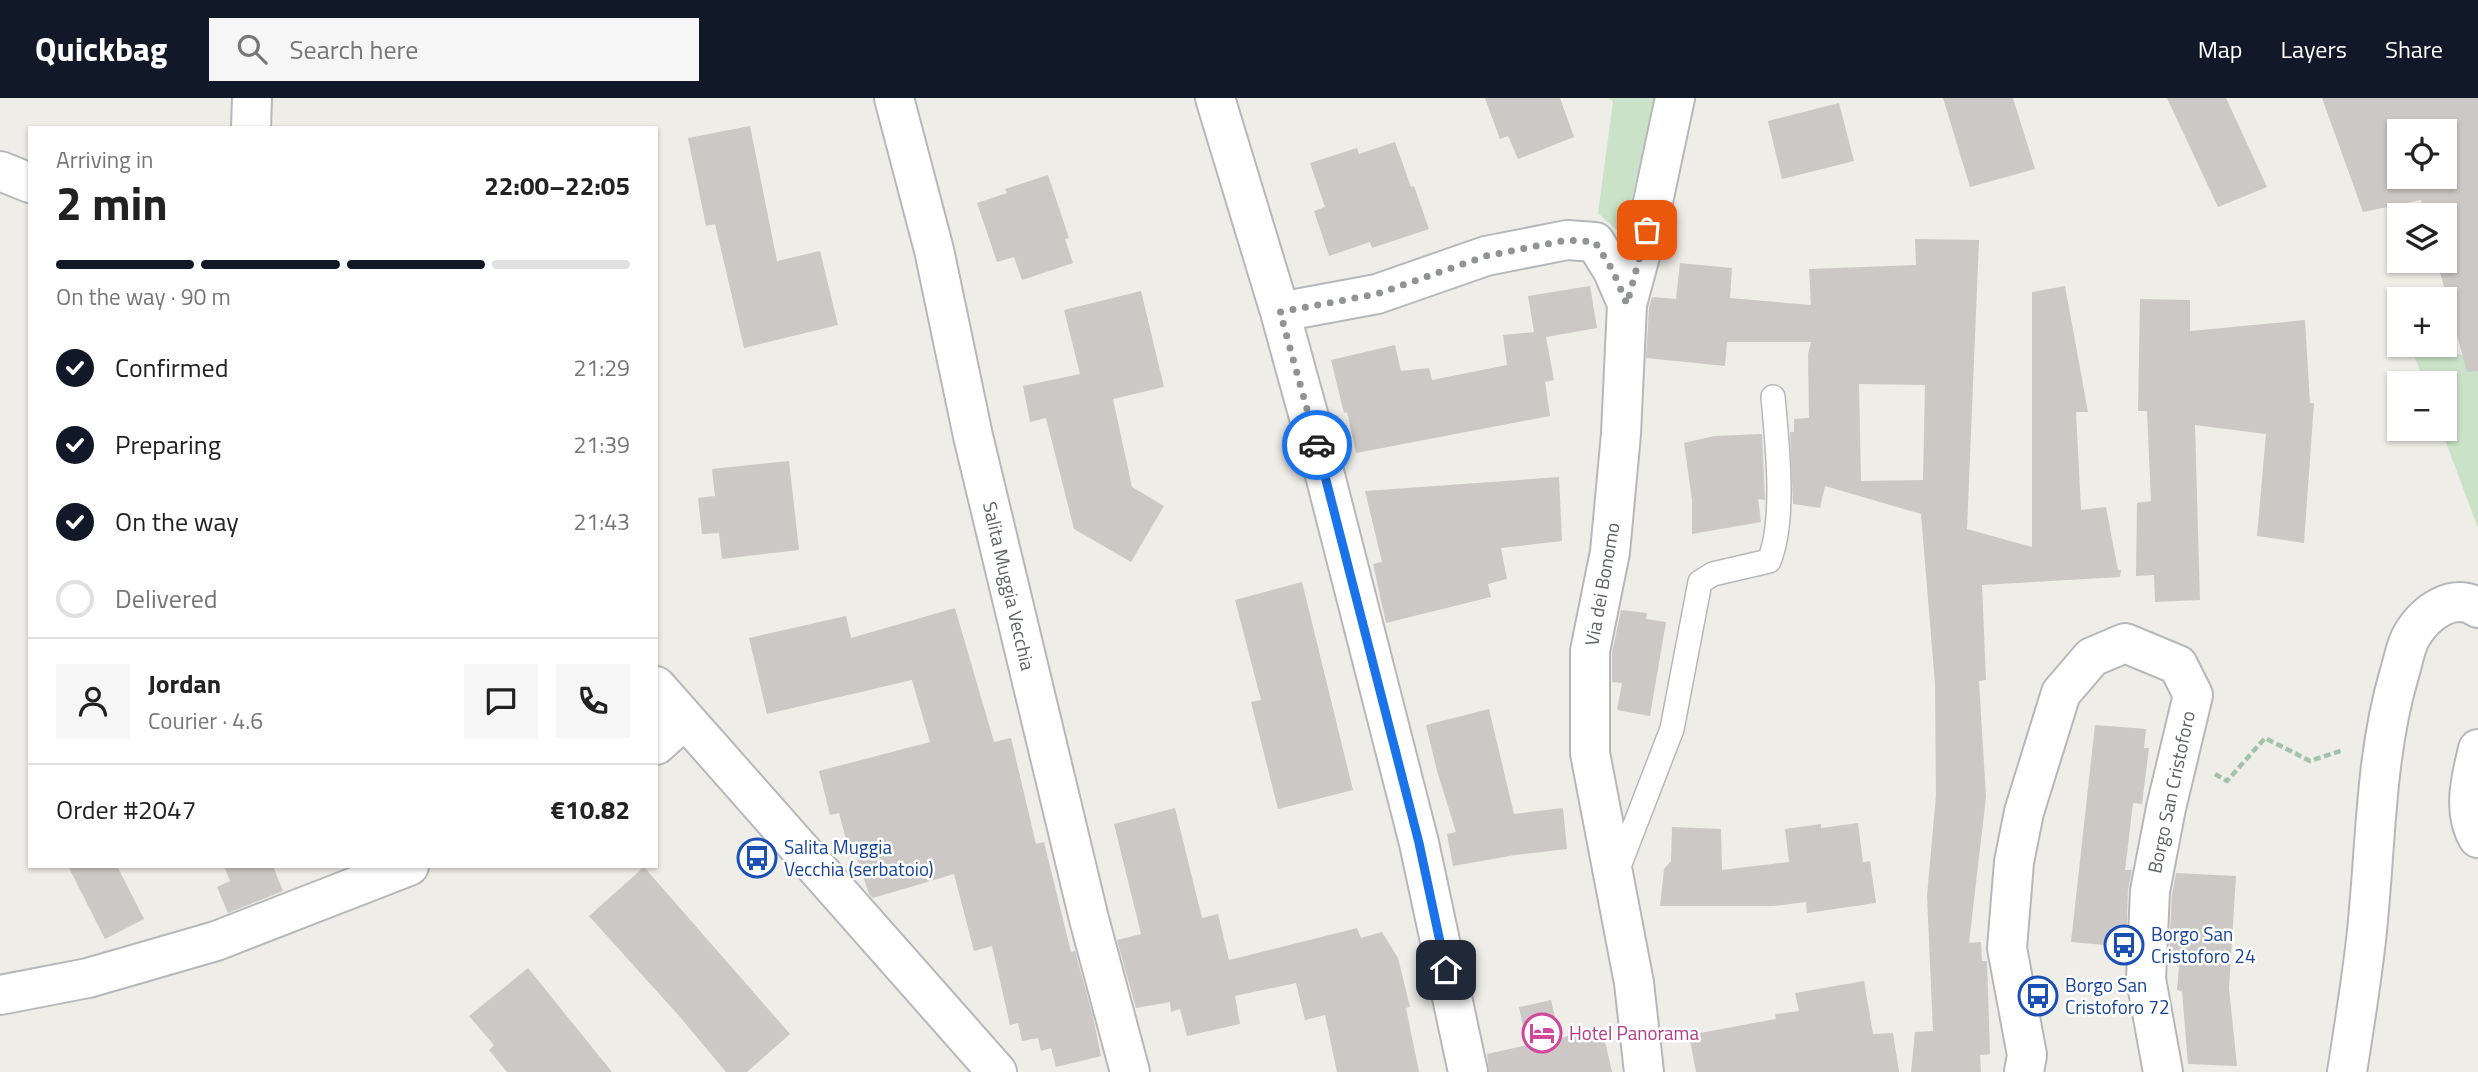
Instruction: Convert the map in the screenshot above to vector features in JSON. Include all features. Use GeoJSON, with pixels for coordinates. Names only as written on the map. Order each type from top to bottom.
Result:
{"type":"FeatureCollection","features":[{"type":"Feature","properties":{"kind":"street"},"geometry":{"type":"LineString","coordinates":[[251,126],[252,98]]}},
{"type":"Feature","properties":{"kind":"street","name":"Salita Muggia Vecchia"},"geometry":{"type":"LineString","coordinates":[[894,98],[933,250],[976,449],[1088,919],[1130,1072]]}},
{"type":"Feature","properties":{"kind":"street"},"geometry":{"type":"LineString","coordinates":[[1215,98],[1280,312],[1326,479],[1419,843],[1468,1072]]}},
{"type":"Feature","properties":{"kind":"street","name":"Via dei Bonomo"},"geometry":{"type":"LineString","coordinates":[[1644,1072],[1633,983],[1590,753],[1590,651],[1611,552],[1621,434],[1627,304],[1647,230],[1675,98]]}},
{"type":"Feature","properties":{"kind":"street"},"geometry":{"type":"LineString","coordinates":[[0,171],[28,182]]}},
{"type":"Feature","properties":{"kind":"street"},"geometry":{"type":"LineString","coordinates":[[1280,312],[1377,294],[1486,256],[1567,240],[1595,242],[1613,271],[1627,304]]}},
{"type":"Feature","properties":{"kind":"street"},"geometry":{"type":"LineString","coordinates":[[2347,1072],[2366,939],[2389,709],[2411,635],[2430,613],[2452,602],[2475,606]]}},
{"type":"Feature","properties":{"kind":"street","name":"Borgo San Cristoforo"},"geometry":{"type":"LineString","coordinates":[[2024,1072],[2027,1055],[2007,948],[2014,862],[2024,812],[2061,693],[2092,657],[2125,643],[2178,665],[2193,695],[2178,752],[2150,891],[2146,979],[2163,1072]]}},
{"type":"Feature","properties":{"kind":"street"},"geometry":{"type":"LineString","coordinates":[[658,688],[997,1072]]}},
{"type":"Feature","properties":{"kind":"street"},"geometry":{"type":"LineString","coordinates":[[658,743],[685,719]]}},
{"type":"Feature","properties":{"kind":"street"},"geometry":{"type":"LineString","coordinates":[[2478,749],[2469,806],[2473,831],[2478,838]]}},
{"type":"Feature","properties":{"kind":"street"},"geometry":{"type":"LineString","coordinates":[[0,996],[88,978],[216,941],[403,868]]}},
{"type":"Feature","properties":{"kind":"lane"},"geometry":{"type":"LineString","coordinates":[[1615,877],[1672,729],[1700,582],[1713,574],[1769,561],[1777,543],[1778,463],[1773,397]]}},
{"type":"Feature","properties":{"kind":"path"},"geometry":{"type":"LineString","coordinates":[[2178,752],[2227,781],[2265,738],[2310,761],[2386,736]]}},
{"type":"Feature","properties":{"kind":"green space"},"geometry":{"type":"Polygon","coordinates":[[[1608,98],[1654,98],[1623,236],[1598,213],[1613,102],[1608,98]]]}},
{"type":"Feature","properties":{"kind":"green space"},"geometry":{"type":"Polygon","coordinates":[[[2457,354],[2478,357],[2478,528],[2445,441],[2457,441],[2457,371],[2420,371],[2415,357],[2457,357],[2457,354]]]}},
{"type":"Feature","properties":{"kind":"building"},"geometry":{"type":"Polygon","coordinates":[[[1485,98],[1560,98],[1574,137],[1518,159],[1508,136],[1500,139],[1485,98]]]}},
{"type":"Feature","properties":{"kind":"building"},"geometry":{"type":"Polygon","coordinates":[[[1943,98],[2013,98],[2035,169],[1970,187],[1943,98]]]}},
{"type":"Feature","properties":{"kind":"building"},"geometry":{"type":"Polygon","coordinates":[[[2167,98],[2226,98],[2267,187],[2218,207],[2167,98]]]}},
{"type":"Feature","properties":{"kind":"building"},"geometry":{"type":"Polygon","coordinates":[[[2322,98],[2478,98],[2478,371],[2467,372],[2457,335],[2457,287],[2444,287],[2440,273],[2457,273],[2457,203],[2422,203],[2421,200],[2387,203],[2387,207],[2363,212],[2322,98]]]}},
{"type":"Feature","properties":{"kind":"building"},"geometry":{"type":"Polygon","coordinates":[[[1839,103],[1854,161],[1782,179],[1768,121],[1839,103]]]}},
{"type":"Feature","properties":{"kind":"building"},"geometry":{"type":"Polygon","coordinates":[[[750,126],[777,261],[820,251],[838,325],[744,348],[715,224],[706,226],[688,138],[750,126]]]}},
{"type":"Feature","properties":{"kind":"building"},"geometry":{"type":"Polygon","coordinates":[[[1395,142],[1429,229],[1372,248],[1370,242],[1329,256],[1314,211],[1325,207],[1310,163],[1357,148],[1359,154],[1395,142]]]}},
{"type":"Feature","properties":{"kind":"building"},"geometry":{"type":"Polygon","coordinates":[[[1048,175],[1069,238],[1065,239],[1073,263],[1022,280],[1014,257],[997,262],[977,203],[1007,193],[1005,189],[1048,175]]]}},
{"type":"Feature","properties":{"kind":"building"},"geometry":{"type":"Polygon","coordinates":[[[1915,239],[1979,240],[1967,529],[2032,547],[2032,292],[2065,286],[2088,412],[2076,412],[2081,510],[2106,507],[2118,570],[2121,570],[2120,577],[1982,585],[1986,680],[1979,681],[1986,797],[1969,943],[1981,942],[1982,961],[1987,961],[1990,1054],[1980,1055],[1981,1072],[1911,1072],[1915,1032],[1933,1031],[1927,896],[1936,795],[1935,684],[1921,514],[1825,486],[1820,508],[1793,504],[1790,432],[1794,432],[1794,419],[1809,418],[1808,354],[1811,342],[1727,342],[1725,366],[1646,358],[1652,297],[1676,299],[1680,263],[1732,268],[1730,298],[1811,305],[1809,269],[1916,265],[1915,239]],[[1859,384],[1861,481],[1923,480],[1925,385],[1859,384]]]}},
{"type":"Feature","properties":{"kind":"building"},"geometry":{"type":"Polygon","coordinates":[[[1590,286],[1597,328],[1546,337],[1554,380],[1545,382],[1550,416],[1356,453],[1331,360],[1395,345],[1401,371],[1429,368],[1432,380],[1507,365],[1503,335],[1534,332],[1528,296],[1590,286]]]}},
{"type":"Feature","properties":{"kind":"building"},"geometry":{"type":"Polygon","coordinates":[[[1141,291],[1164,387],[1113,399],[1132,487],[1164,506],[1131,562],[1074,529],[1046,418],[1030,422],[1023,386],[1080,374],[1064,310],[1141,291]]]}},
{"type":"Feature","properties":{"kind":"building"},"geometry":{"type":"Polygon","coordinates":[[[2140,299],[2190,300],[2190,331],[2305,320],[2310,403],[2314,403],[2304,543],[2257,536],[2266,434],[2195,425],[2200,600],[2155,602],[2154,575],[2136,576],[2137,503],[2151,501],[2147,411],[2138,411],[2140,299]]]}},
{"type":"Feature","properties":{"kind":"building"},"geometry":{"type":"Polygon","coordinates":[[[1762,434],[1765,500],[1758,499],[1761,522],[1692,534],[1692,500],[1684,443],[1714,436],[1762,434]]]}},
{"type":"Feature","properties":{"kind":"building"},"geometry":{"type":"Polygon","coordinates":[[[789,461],[799,550],[722,559],[719,533],[702,534],[698,498],[715,496],[712,469],[789,461]]]}},
{"type":"Feature","properties":{"kind":"building"},"geometry":{"type":"Polygon","coordinates":[[[1559,477],[1562,541],[1501,548],[1507,579],[1488,584],[1491,597],[1386,623],[1373,564],[1382,562],[1365,491],[1559,477]]]}},
{"type":"Feature","properties":{"kind":"building"},"geometry":{"type":"Polygon","coordinates":[[[1302,582],[1353,790],[1278,809],[1251,702],[1261,700],[1235,600],[1302,582]]]}},
{"type":"Feature","properties":{"kind":"building"},"geometry":{"type":"Polygon","coordinates":[[[955,608],[994,742],[1011,738],[1036,844],[1044,842],[1071,952],[1075,951],[1093,1017],[1101,1056],[1056,1067],[1051,1048],[1041,1051],[1038,1038],[1022,1041],[1018,1023],[1010,1025],[992,946],[974,951],[954,874],[873,898],[869,894],[852,842],[847,843],[839,813],[830,815],[819,771],[930,742],[912,680],[767,714],[749,638],[846,616],[851,638],[955,608]]]}},
{"type":"Feature","properties":{"kind":"building"},"geometry":{"type":"Polygon","coordinates":[[[1621,610],[1647,613],[1646,619],[1666,622],[1650,716],[1617,710],[1622,683],[1612,682],[1612,653],[1621,610]]]}},
{"type":"Feature","properties":{"kind":"building"},"geometry":{"type":"Polygon","coordinates":[[[1489,709],[1514,814],[1563,808],[1567,849],[1453,866],[1447,834],[1456,832],[1426,725],[1489,709]]]}},
{"type":"Feature","properties":{"kind":"building"},"geometry":{"type":"Polygon","coordinates":[[[2095,725],[2146,729],[2144,748],[2149,748],[2142,804],[2133,803],[2125,870],[2132,870],[2128,890],[2126,947],[2071,942],[2095,725]]]}},
{"type":"Feature","properties":{"kind":"building"},"geometry":{"type":"Polygon","coordinates":[[[1175,808],[1202,918],[1218,914],[1229,960],[1357,928],[1361,938],[1382,932],[1398,958],[1410,1007],[1406,1008],[1419,1072],[1337,1072],[1325,1015],[1305,1020],[1296,983],[1235,996],[1240,1024],[1187,1036],[1180,1009],[1171,1012],[1170,1002],[1136,1008],[1117,940],[1141,934],[1114,824],[1175,808]]]}},
{"type":"Feature","properties":{"kind":"building"},"geometry":{"type":"Polygon","coordinates":[[[1858,823],[1863,862],[1870,861],[1876,903],[1807,913],[1806,902],[1773,906],[1660,906],[1664,869],[1671,861],[1672,827],[1721,829],[1722,870],[1789,862],[1785,829],[1858,823]]]}},
{"type":"Feature","properties":{"kind":"building"},"geometry":{"type":"Polygon","coordinates":[[[69,868],[118,868],[144,919],[105,939],[69,868]]]}},
{"type":"Feature","properties":{"kind":"building"},"geometry":{"type":"Polygon","coordinates":[[[225,868],[274,868],[283,891],[228,913],[217,887],[230,881],[225,868]]]}},
{"type":"Feature","properties":{"kind":"building"},"geometry":{"type":"Polygon","coordinates":[[[645,868],[790,1034],[747,1072],[726,1072],[589,916],[645,868]]]}},
{"type":"Feature","properties":{"kind":"building"},"geometry":{"type":"Polygon","coordinates":[[[2176,873],[2236,876],[2229,988],[2237,1066],[2188,1064],[2182,991],[2177,990],[2179,967],[2175,965],[2175,951],[2169,950],[2176,873]]]}},
{"type":"Feature","properties":{"kind":"building"},"geometry":{"type":"Polygon","coordinates":[[[528,968],[612,1072],[507,1072],[489,1050],[494,1045],[469,1016],[528,968]]]}},
{"type":"Feature","properties":{"kind":"building"},"geometry":{"type":"Polygon","coordinates":[[[1864,981],[1873,1034],[1893,1033],[1899,1072],[1696,1072],[1689,1035],[1776,1019],[1775,1014],[1799,1011],[1795,993],[1864,981]]]}},
{"type":"Feature","properties":{"kind":"building","name":"Hotel Panorama"},"geometry":{"type":"Polygon","coordinates":[[[1551,1000],[1560,1038],[1602,1028],[1612,1072],[1489,1072],[1487,1054],[1527,1045],[1519,1007],[1551,1000]]]}},
{"type":"Feature","properties":{"kind":"way so far"},"geometry":{"type":"LineString","coordinates":[[1317,445],[1280,312],[1377,294],[1486,256],[1567,240],[1595,242],[1613,271],[1627,304],[1647,230]]}},
{"type":"Feature","properties":{"kind":"place","name":"Salita Muggia Vecchia (serbatoio)"},"geometry":{"type":"Point","coordinates":[757,858]}},
{"type":"Feature","properties":{"kind":"place","name":"Borgo San Cristoforo 24"},"geometry":{"type":"Point","coordinates":[2124,945]}},
{"type":"Feature","properties":{"kind":"place","name":"Borgo San Cristoforo 72"},"geometry":{"type":"Point","coordinates":[2038,996]}},
{"type":"Feature","properties":{"kind":"place","name":"Hotel Panorama"},"geometry":{"type":"Point","coordinates":[1542,1033]}},
{"type":"Feature","properties":{"kind":"route"},"geometry":{"type":"LineString","coordinates":[[1317,445],[1419,843],[1446,970]]}}]}
